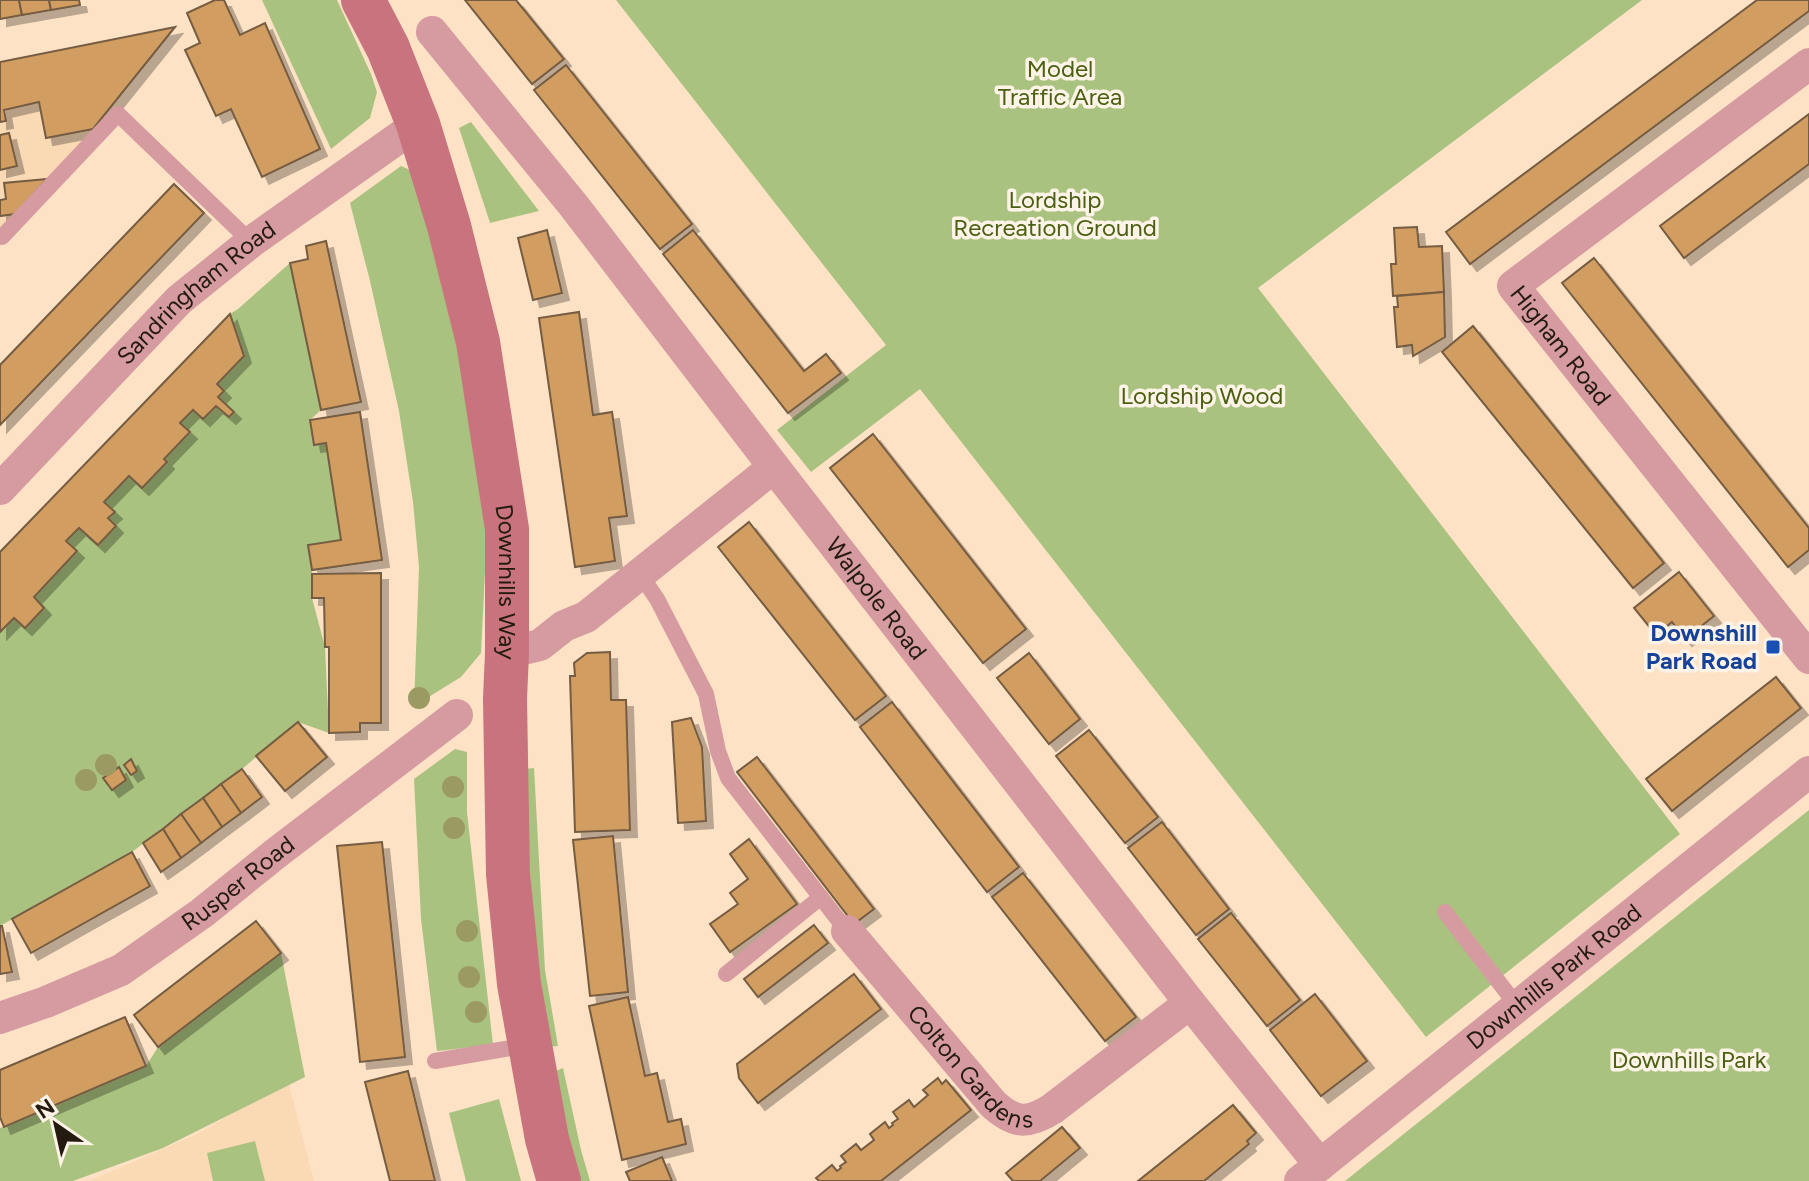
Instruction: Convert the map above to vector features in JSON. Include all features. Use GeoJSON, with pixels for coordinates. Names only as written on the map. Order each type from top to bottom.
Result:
{"type":"FeatureCollection","features":[{"type":"Feature","properties":{"kind":"main road","name":"Downhills Way"},"geometry":{"type":"LineString","coordinates":[[363,0],[388,48],[418,124],[449,226],[478,342],[507,529],[505,699],[508,874],[519,984],[548,1144],[559,1181]]}},
{"type":"Feature","properties":{"kind":"street","name":"Walpole Road"},"geometry":{"type":"LineString","coordinates":[[432,32],[469,96],[574,206],[1190,1003],[1310,1173]]}},
{"type":"Feature","properties":{"kind":"street","name":"Higham Road"},"geometry":{"type":"LineString","coordinates":[[1809,64],[1513,286],[1809,658]]}},
{"type":"Feature","properties":{"kind":"street","name":"Sandringham Road"},"geometry":{"type":"LineString","coordinates":[[0,489],[179,300],[251,242],[418,124]]}},
{"type":"Feature","properties":{"kind":"street"},"geometry":{"type":"LineString","coordinates":[[507,653],[540,645],[564,626],[586,617],[774,467]]}},
{"type":"Feature","properties":{"kind":"street","name":"Rusper Road"},"geometry":{"type":"LineString","coordinates":[[0,1018],[121,970],[202,913],[457,715]]}},
{"type":"Feature","properties":{"kind":"street","name":"Downhills Park Road"},"geometry":{"type":"LineString","coordinates":[[1310,1173],[1809,772]]}},
{"type":"Feature","properties":{"kind":"street","name":"Colton Gardens"},"geometry":{"type":"LineString","coordinates":[[847,931],[993,1104],[1006,1116],[1021,1121],[1039,1117],[1052,1109],[1190,1003]]}},
{"type":"Feature","properties":{"kind":"lane"},"geometry":{"type":"LineString","coordinates":[[2,237],[118,114],[251,242]]}},
{"type":"Feature","properties":{"kind":"lane"},"geometry":{"type":"LineString","coordinates":[[640,574],[657,599],[706,694],[718,751],[728,778],[847,931]]}},
{"type":"Feature","properties":{"kind":"lane"},"geometry":{"type":"LineString","coordinates":[[726,974],[821,897]]}},
{"type":"Feature","properties":{"kind":"lane"},"geometry":{"type":"LineString","coordinates":[[1445,912],[1518,1007]]}},
{"type":"Feature","properties":{"kind":"lane"},"geometry":{"type":"LineString","coordinates":[[435,1061],[530,1044]]}},
{"type":"Feature","properties":{"kind":"shaded area"},"geometry":{"type":"Polygon","coordinates":[[[175,27],[93,129],[0,229],[0,62],[175,27]]]}},
{"type":"Feature","properties":{"kind":"shaded area"},"geometry":{"type":"Polygon","coordinates":[[[288,1081],[314,1181],[86,1181],[197,1134],[288,1081]]]}},
{"type":"Feature","properties":{"kind":"green space"},"geometry":{"type":"Polygon","coordinates":[[[262,0],[337,0],[377,92],[370,118],[331,149],[262,0]]]}},
{"type":"Feature","properties":{"kind":"green space","name":"Lordship Recreation Ground"},"geometry":{"type":"Polygon","coordinates":[[[616,0],[1642,0],[1258,288],[1680,834],[1426,1037],[920,389],[811,472],[777,430],[886,345],[616,0]]]}},
{"type":"Feature","properties":{"kind":"green space"},"geometry":{"type":"Polygon","coordinates":[[[471,122],[539,211],[490,223],[459,128],[471,122]]]}},
{"type":"Feature","properties":{"kind":"green space"},"geometry":{"type":"Polygon","coordinates":[[[401,166],[417,173],[472,405],[487,531],[481,653],[461,677],[414,706],[419,567],[413,502],[399,411],[350,203],[401,166]]]}},
{"type":"Feature","properties":{"kind":"green space"},"geometry":{"type":"Polygon","coordinates":[[[290,263],[321,410],[310,420],[314,444],[326,443],[341,540],[308,546],[312,598],[325,647],[329,733],[298,722],[242,769],[132,852],[0,926],[0,632],[14,618],[25,628],[44,608],[34,597],[77,551],[66,541],[79,528],[98,545],[116,527],[108,518],[114,512],[104,502],[129,476],[167,462],[164,459],[190,433],[180,423],[193,410],[203,419],[216,406],[229,417],[233,412],[218,397],[224,391],[217,384],[243,356],[230,314],[290,263]]]}},
{"type":"Feature","properties":{"kind":"green space"},"geometry":{"type":"Polygon","coordinates":[[[455,749],[467,752],[467,812],[493,1045],[437,1051],[421,919],[414,779],[455,749]]]}},
{"type":"Feature","properties":{"kind":"green space"},"geometry":{"type":"Polygon","coordinates":[[[534,768],[545,970],[558,1046],[547,1047],[537,976],[523,769],[534,768]]]}},
{"type":"Feature","properties":{"kind":"green space","name":"Downhills Park"},"geometry":{"type":"Polygon","coordinates":[[[1809,810],[1809,1181],[1345,1181],[1809,810]]]}},
{"type":"Feature","properties":{"kind":"green space"},"geometry":{"type":"Polygon","coordinates":[[[281,953],[305,1077],[163,1148],[73,1181],[0,1181],[0,1128],[146,1066],[158,1047],[281,953]]]}},
{"type":"Feature","properties":{"kind":"green space"},"geometry":{"type":"Polygon","coordinates":[[[563,1068],[590,1181],[577,1181],[551,1073],[563,1068]]]}},
{"type":"Feature","properties":{"kind":"green space"},"geometry":{"type":"Polygon","coordinates":[[[499,1099],[521,1181],[466,1181],[449,1113],[499,1099]]]}},
{"type":"Feature","properties":{"kind":"green space"},"geometry":{"type":"Polygon","coordinates":[[[255,1141],[265,1181],[213,1181],[207,1153],[255,1141]]]}},
{"type":"Feature","properties":{"kind":"building"},"geometry":{"type":"Polygon","coordinates":[[[0,0],[19,0],[22,15],[0,19],[0,0]]]}},
{"type":"Feature","properties":{"kind":"building"},"geometry":{"type":"Polygon","coordinates":[[[19,0],[49,0],[51,10],[22,15],[19,0]]]}},
{"type":"Feature","properties":{"kind":"building"},"geometry":{"type":"Polygon","coordinates":[[[49,0],[79,0],[80,5],[51,10],[49,0]]]}},
{"type":"Feature","properties":{"kind":"building"},"geometry":{"type":"Polygon","coordinates":[[[215,0],[224,0],[240,35],[265,23],[320,149],[262,177],[231,109],[216,116],[185,50],[200,43],[187,13],[215,0]]]}},
{"type":"Feature","properties":{"kind":"building"},"geometry":{"type":"Polygon","coordinates":[[[465,0],[516,0],[564,59],[532,84],[465,0]]]}},
{"type":"Feature","properties":{"kind":"building"},"geometry":{"type":"Polygon","coordinates":[[[1757,0],[1809,0],[1809,11],[1470,264],[1446,232],[1757,0]]]}},
{"type":"Feature","properties":{"kind":"building"},"geometry":{"type":"Polygon","coordinates":[[[175,27],[93,129],[46,138],[39,102],[4,110],[6,121],[0,122],[0,62],[175,27]]]}},
{"type":"Feature","properties":{"kind":"building"},"geometry":{"type":"Polygon","coordinates":[[[566,65],[692,224],[660,249],[534,90],[566,65]]]}},
{"type":"Feature","properties":{"kind":"building"},"geometry":{"type":"Polygon","coordinates":[[[1809,114],[1809,164],[1684,258],[1660,226],[1809,114]]]}},
{"type":"Feature","properties":{"kind":"building"},"geometry":{"type":"Polygon","coordinates":[[[9,133],[17,166],[0,170],[0,135],[9,133]]]}},
{"type":"Feature","properties":{"kind":"building"},"geometry":{"type":"Polygon","coordinates":[[[47,179],[15,214],[0,216],[0,200],[6,199],[4,183],[47,179]]]}},
{"type":"Feature","properties":{"kind":"building"},"geometry":{"type":"Polygon","coordinates":[[[174,184],[204,213],[0,425],[0,365],[174,184]]]}},
{"type":"Feature","properties":{"kind":"building"},"geometry":{"type":"Polygon","coordinates":[[[1417,227],[1419,247],[1442,246],[1444,292],[1393,296],[1391,264],[1396,264],[1394,228],[1417,227]]]}},
{"type":"Feature","properties":{"kind":"building"},"geometry":{"type":"Polygon","coordinates":[[[547,230],[562,293],[533,300],[518,238],[547,230]]]}},
{"type":"Feature","properties":{"kind":"building"},"geometry":{"type":"Polygon","coordinates":[[[693,230],[804,371],[826,354],[841,373],[788,413],[663,254],[693,230]]]}},
{"type":"Feature","properties":{"kind":"building"},"geometry":{"type":"Polygon","coordinates":[[[326,241],[361,402],[321,410],[290,263],[308,259],[306,246],[326,241]]]}},
{"type":"Feature","properties":{"kind":"building"},"geometry":{"type":"Polygon","coordinates":[[[1594,258],[1809,528],[1809,550],[1788,567],[1562,283],[1594,258]]]}},
{"type":"Feature","properties":{"kind":"building"},"geometry":{"type":"Polygon","coordinates":[[[1444,292],[1445,337],[1413,356],[1412,345],[1397,347],[1394,307],[1398,307],[1397,296],[1444,292]]]}},
{"type":"Feature","properties":{"kind":"building"},"geometry":{"type":"Polygon","coordinates":[[[579,312],[593,415],[612,412],[627,516],[609,518],[615,561],[575,567],[539,318],[579,312]]]}},
{"type":"Feature","properties":{"kind":"building"},"geometry":{"type":"Polygon","coordinates":[[[230,314],[244,356],[217,384],[224,391],[218,397],[234,412],[229,417],[216,406],[203,419],[193,410],[180,423],[190,432],[142,488],[129,476],[104,502],[115,512],[108,518],[116,526],[98,545],[79,528],[66,541],[77,551],[34,597],[44,608],[25,628],[14,618],[0,632],[0,552],[230,314]]]}},
{"type":"Feature","properties":{"kind":"building"},"geometry":{"type":"Polygon","coordinates":[[[1473,326],[1664,563],[1633,588],[1442,352],[1473,326]]]}},
{"type":"Feature","properties":{"kind":"building"},"geometry":{"type":"Polygon","coordinates":[[[360,412],[382,560],[312,570],[308,545],[341,540],[326,443],[314,445],[310,420],[360,412]]]}},
{"type":"Feature","properties":{"kind":"building"},"geometry":{"type":"Polygon","coordinates":[[[873,434],[1026,629],[983,663],[830,468],[873,434]]]}},
{"type":"Feature","properties":{"kind":"building"},"geometry":{"type":"Polygon","coordinates":[[[749,522],[886,696],[855,720],[718,547],[749,522]]]}},
{"type":"Feature","properties":{"kind":"building"},"geometry":{"type":"Polygon","coordinates":[[[1679,572],[1714,616],[1685,639],[1672,622],[1656,635],[1634,608],[1679,572]]]}},
{"type":"Feature","properties":{"kind":"building"},"geometry":{"type":"Polygon","coordinates":[[[381,573],[381,723],[360,723],[360,732],[329,733],[329,647],[325,647],[324,598],[312,598],[312,574],[381,573]]]}},
{"type":"Feature","properties":{"kind":"building"},"geometry":{"type":"Polygon","coordinates":[[[610,652],[611,700],[626,700],[630,830],[575,832],[570,676],[575,676],[574,663],[587,653],[610,652]]]}},
{"type":"Feature","properties":{"kind":"building"},"geometry":{"type":"Polygon","coordinates":[[[1029,653],[1080,719],[1049,744],[997,678],[1029,653]]]}},
{"type":"Feature","properties":{"kind":"building"},"geometry":{"type":"Polygon","coordinates":[[[1776,677],[1801,708],[1672,811],[1646,779],[1776,677]]]}},
{"type":"Feature","properties":{"kind":"building"},"geometry":{"type":"Polygon","coordinates":[[[892,702],[1019,867],[987,892],[860,727],[892,702]]]}},
{"type":"Feature","properties":{"kind":"building"},"geometry":{"type":"Polygon","coordinates":[[[691,718],[702,747],[706,821],[678,823],[672,722],[691,718]]]}},
{"type":"Feature","properties":{"kind":"building"},"geometry":{"type":"Polygon","coordinates":[[[298,722],[327,757],[285,791],[256,756],[298,722]]]}},
{"type":"Feature","properties":{"kind":"building"},"geometry":{"type":"Polygon","coordinates":[[[1089,730],[1158,817],[1125,843],[1056,756],[1089,730]]]}},
{"type":"Feature","properties":{"kind":"building"},"geometry":{"type":"Polygon","coordinates":[[[757,757],[874,909],[854,924],[737,772],[757,757]]]}},
{"type":"Feature","properties":{"kind":"building"},"geometry":{"type":"Polygon","coordinates":[[[131,759],[137,771],[131,775],[124,765],[131,759]]]}},
{"type":"Feature","properties":{"kind":"building"},"geometry":{"type":"Polygon","coordinates":[[[119,767],[126,780],[112,790],[103,778],[119,767]]]}},
{"type":"Feature","properties":{"kind":"building"},"geometry":{"type":"Polygon","coordinates":[[[242,769],[262,797],[241,813],[221,784],[242,769]]]}},
{"type":"Feature","properties":{"kind":"building"},"geometry":{"type":"Polygon","coordinates":[[[221,784],[241,813],[222,827],[203,798],[221,784]]]}},
{"type":"Feature","properties":{"kind":"building"},"geometry":{"type":"Polygon","coordinates":[[[203,798],[222,827],[201,843],[181,814],[203,798]]]}},
{"type":"Feature","properties":{"kind":"building"},"geometry":{"type":"Polygon","coordinates":[[[181,814],[201,843],[181,858],[163,829],[181,814]]]}},
{"type":"Feature","properties":{"kind":"building"},"geometry":{"type":"Polygon","coordinates":[[[1162,822],[1229,909],[1196,935],[1128,848],[1162,822]]]}},
{"type":"Feature","properties":{"kind":"building"},"geometry":{"type":"Polygon","coordinates":[[[163,829],[181,858],[161,872],[143,843],[163,829]]]}},
{"type":"Feature","properties":{"kind":"building"},"geometry":{"type":"Polygon","coordinates":[[[613,836],[628,992],[590,996],[573,840],[613,836]]]}},
{"type":"Feature","properties":{"kind":"building"},"geometry":{"type":"Polygon","coordinates":[[[749,839],[797,904],[730,952],[710,924],[738,904],[730,893],[748,879],[730,854],[749,839]]]}},
{"type":"Feature","properties":{"kind":"building"},"geometry":{"type":"Polygon","coordinates":[[[382,842],[405,1057],[360,1062],[337,846],[382,842]]]}},
{"type":"Feature","properties":{"kind":"building"},"geometry":{"type":"Polygon","coordinates":[[[132,852],[150,886],[31,953],[12,919],[132,852]]]}},
{"type":"Feature","properties":{"kind":"building"},"geometry":{"type":"Polygon","coordinates":[[[1023,873],[1136,1017],[1105,1041],[992,897],[1023,873]]]}},
{"type":"Feature","properties":{"kind":"building"},"geometry":{"type":"Polygon","coordinates":[[[1231,913],[1300,1000],[1267,1026],[1198,939],[1231,913]]]}},
{"type":"Feature","properties":{"kind":"building"},"geometry":{"type":"Polygon","coordinates":[[[256,921],[281,953],[158,1047],[134,1015],[256,921]]]}},
{"type":"Feature","properties":{"kind":"building"},"geometry":{"type":"Polygon","coordinates":[[[814,925],[828,943],[758,997],[744,979],[814,925]]]}},
{"type":"Feature","properties":{"kind":"building"},"geometry":{"type":"Polygon","coordinates":[[[0,926],[12,972],[0,974],[0,926]]]}},
{"type":"Feature","properties":{"kind":"building"},"geometry":{"type":"Polygon","coordinates":[[[854,974],[881,1009],[758,1103],[739,1078],[737,1064],[854,974]]]}},
{"type":"Feature","properties":{"kind":"building"},"geometry":{"type":"Polygon","coordinates":[[[1315,994],[1367,1061],[1321,1096],[1270,1030],[1315,994]]]}},
{"type":"Feature","properties":{"kind":"building"},"geometry":{"type":"Polygon","coordinates":[[[628,997],[645,1076],[657,1073],[668,1122],[681,1119],[686,1144],[622,1160],[589,1006],[628,997]]]}},
{"type":"Feature","properties":{"kind":"building"},"geometry":{"type":"Polygon","coordinates":[[[125,1017],[146,1066],[4,1127],[0,1117],[0,1070],[125,1017]]]}},
{"type":"Feature","properties":{"kind":"building"},"geometry":{"type":"Polygon","coordinates":[[[408,1071],[435,1181],[390,1181],[365,1082],[408,1071]]]}},
{"type":"Feature","properties":{"kind":"building"},"geometry":{"type":"Polygon","coordinates":[[[938,1078],[942,1084],[946,1080],[971,1110],[881,1181],[819,1181],[816,1178],[832,1165],[837,1171],[841,1168],[846,1162],[841,1156],[856,1144],[861,1150],[874,1140],[870,1134],[885,1122],[889,1128],[893,1125],[898,1119],[893,1112],[909,1100],[914,1107],[928,1095],[923,1090],[938,1078]]]}},
{"type":"Feature","properties":{"kind":"building"},"geometry":{"type":"Polygon","coordinates":[[[1233,1105],[1256,1133],[1247,1141],[1249,1144],[1204,1181],[1138,1181],[1233,1105]]]}},
{"type":"Feature","properties":{"kind":"building"},"geometry":{"type":"Polygon","coordinates":[[[1062,1127],[1080,1148],[1040,1181],[1013,1181],[1006,1173],[1062,1127]]]}},
{"type":"Feature","properties":{"kind":"building"},"geometry":{"type":"Polygon","coordinates":[[[662,1157],[672,1181],[630,1181],[626,1172],[662,1157]]]}},
{"type":"Feature","properties":{"kind":"place","name":"Downshill Park Road"},"geometry":{"type":"Point","coordinates":[1773,647]}},
{"type":"Feature","properties":{"kind":"park label","name":"Model Traffic Area"},"geometry":{"type":"Point","coordinates":[1060,83]}},
{"type":"Feature","properties":{"kind":"park label","name":"Lordship Wood"},"geometry":{"type":"Point","coordinates":[1202,396]}}]}
